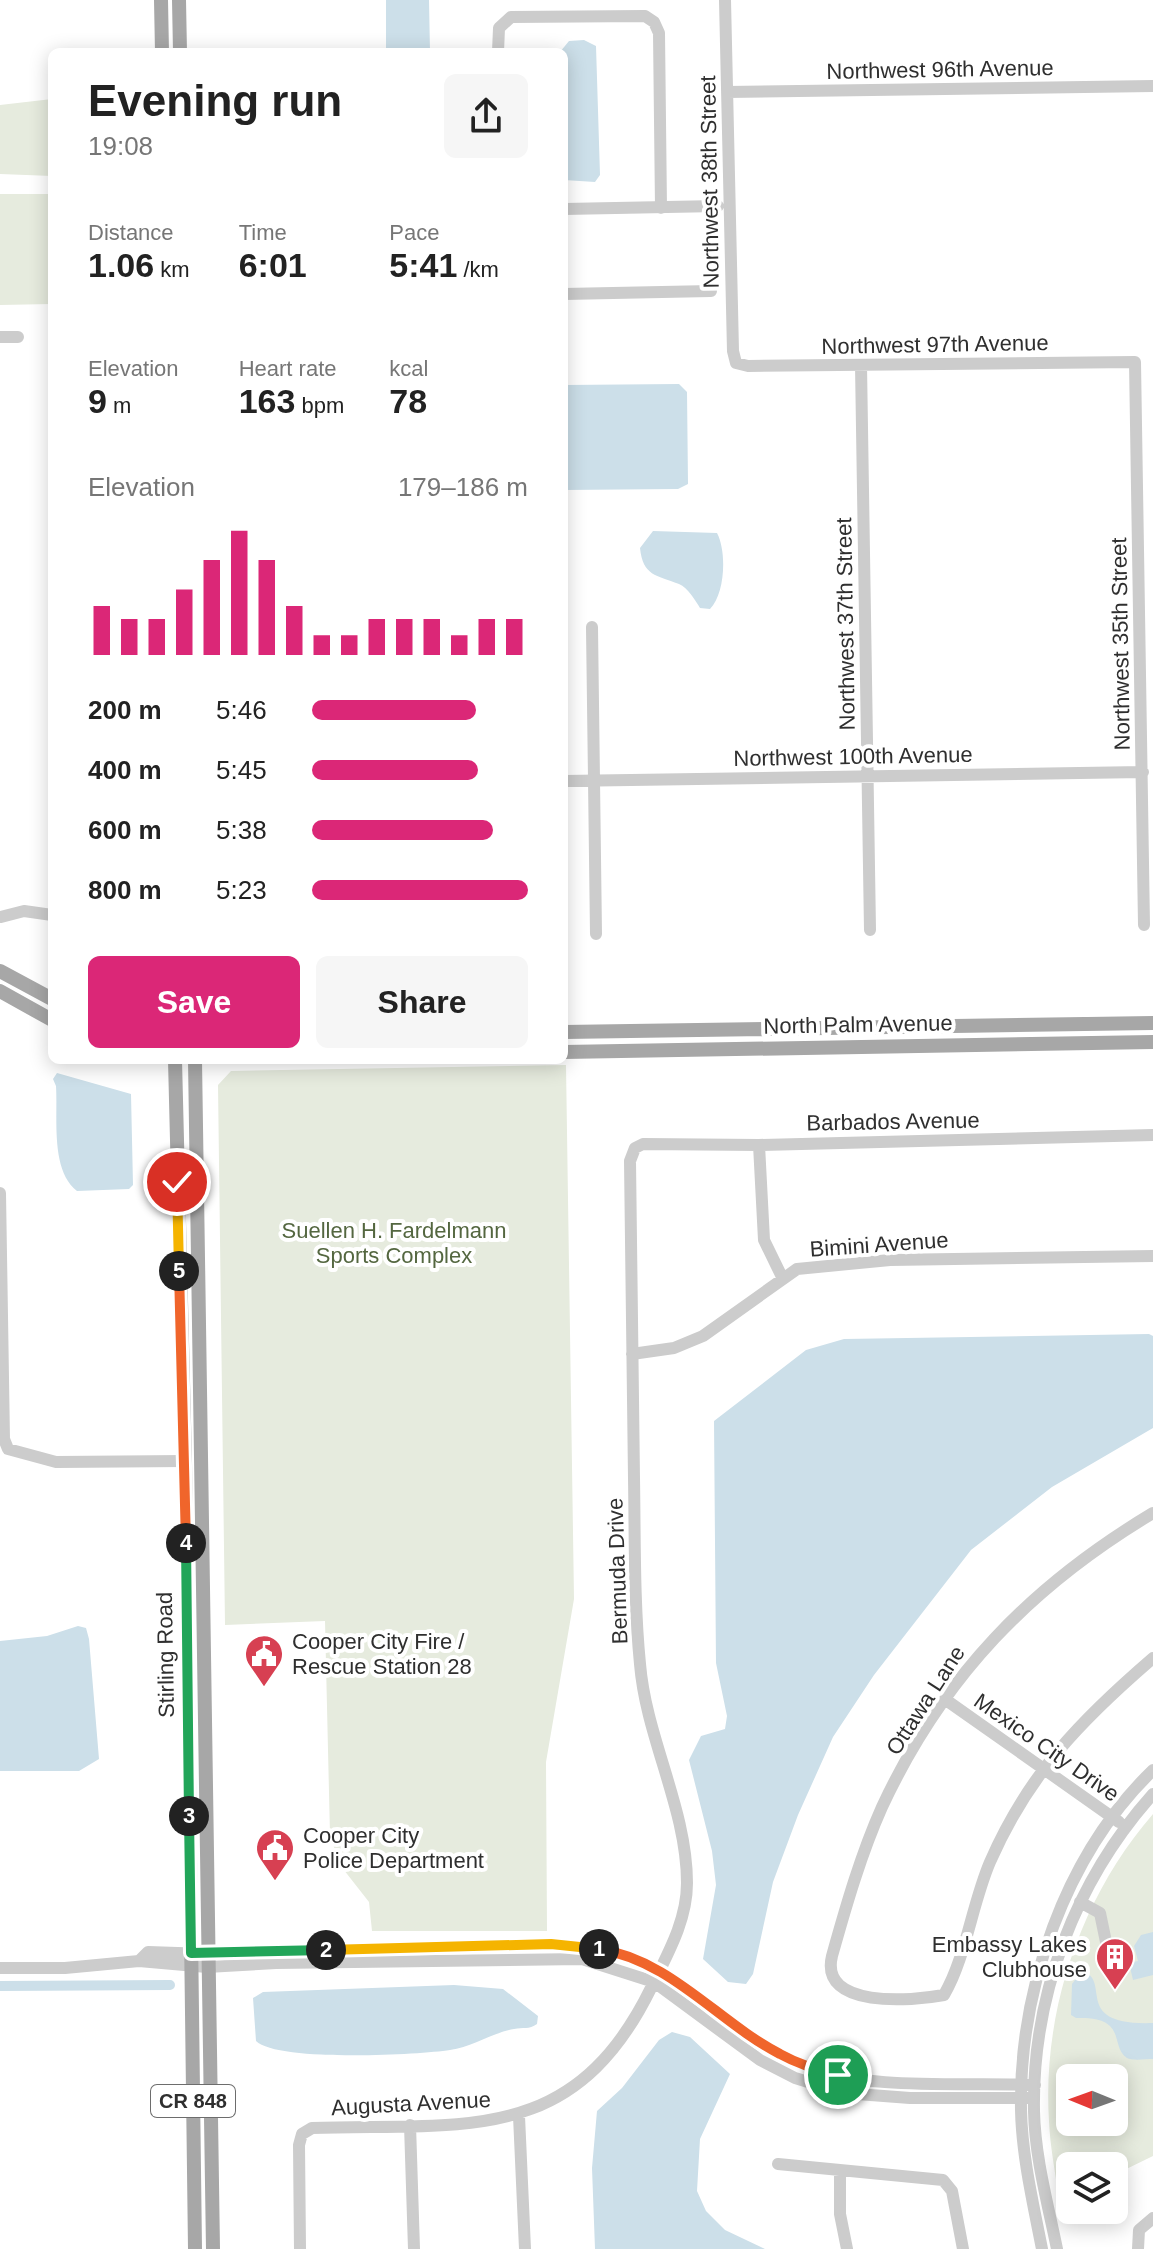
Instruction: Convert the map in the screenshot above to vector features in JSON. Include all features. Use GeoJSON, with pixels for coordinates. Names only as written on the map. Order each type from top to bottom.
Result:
{"type":"FeatureCollection","features":[{"type":"Feature","properties":{"kind":"main road"},"geometry":{"type":"LineString","coordinates":[[161,0],[162,48]]}},
{"type":"Feature","properties":{"kind":"main road"},"geometry":{"type":"LineString","coordinates":[[179,0],[180,48]]}},
{"type":"Feature","properties":{"kind":"main road"},"geometry":{"type":"LineString","coordinates":[[0,971],[48,997]]}},
{"type":"Feature","properties":{"kind":"main road"},"geometry":{"type":"LineString","coordinates":[[0,991],[48,1018]]}},
{"type":"Feature","properties":{"kind":"main road","name":"North Palm Avenue"},"geometry":{"type":"LineString","coordinates":[[568,1032],[1153,1023]]}},
{"type":"Feature","properties":{"kind":"main road"},"geometry":{"type":"LineString","coordinates":[[779,1028],[780,1047]]}},
{"type":"Feature","properties":{"kind":"main road","name":"North Palm Avenue"},"geometry":{"type":"LineString","coordinates":[[568,1052],[1153,1042]]}},
{"type":"Feature","properties":{"kind":"main road","name":"Stirling Road"},"geometry":{"type":"LineString","coordinates":[[175,1064],[199,1960],[213,2249]]}},
{"type":"Feature","properties":{"kind":"main road","name":"Stirling Road"},"geometry":{"type":"LineString","coordinates":[[195,1064],[199,1960],[195,2249]]}},
{"type":"Feature","properties":{"kind":"street","name":"Northwest 38th Street"},"geometry":{"type":"LineString","coordinates":[[725,0],[733,351],[736,363]]}},
{"type":"Feature","properties":{"kind":"street"},"geometry":{"type":"LineString","coordinates":[[499,48],[502,23],[511,17],[645,16],[654,22],[659,33],[661,208]]}},
{"type":"Feature","properties":{"kind":"street","name":"Northwest 96th Avenue"},"geometry":{"type":"LineString","coordinates":[[727,92],[1153,86]]}},
{"type":"Feature","properties":{"kind":"street"},"geometry":{"type":"LineString","coordinates":[[568,209],[718,206]]}},
{"type":"Feature","properties":{"kind":"street"},"geometry":{"type":"LineString","coordinates":[[568,294],[711,291]]}},
{"type":"Feature","properties":{"kind":"street"},"geometry":{"type":"LineString","coordinates":[[0,337],[18,337]]}},
{"type":"Feature","properties":{"kind":"street","name":"Northwest 97th Avenue"},"geometry":{"type":"LineString","coordinates":[[736,363],[748,366],[1135,362]]}},
{"type":"Feature","properties":{"kind":"street","name":"Northwest 35th Street"},"geometry":{"type":"LineString","coordinates":[[1135,362],[1144,925]]}},
{"type":"Feature","properties":{"kind":"street","name":"Northwest 37th Street"},"geometry":{"type":"LineString","coordinates":[[861,365],[870,930]]}},
{"type":"Feature","properties":{"kind":"street"},"geometry":{"type":"LineString","coordinates":[[592,627],[596,934]]}},
{"type":"Feature","properties":{"kind":"street","name":"Northwest 100th Avenue"},"geometry":{"type":"LineString","coordinates":[[568,781],[1143,772]]}},
{"type":"Feature","properties":{"kind":"street"},"geometry":{"type":"LineString","coordinates":[[1,917],[24,911],[48,914]]}},
{"type":"Feature","properties":{"kind":"street","name":"Barbados Avenue"},"geometry":{"type":"LineString","coordinates":[[635,1148],[643,1144],[759,1145],[1153,1135]]}},
{"type":"Feature","properties":{"kind":"street"},"geometry":{"type":"LineString","coordinates":[[759,1145],[764,1240],[782,1277]]}},
{"type":"Feature","properties":{"kind":"street","name":"Bermuda Drive"},"geometry":{"type":"LineString","coordinates":[[635,1148],[630,1161],[640,1667],[682,1841],[687,1884],[682,1918],[657,1977]]}},
{"type":"Feature","properties":{"kind":"street"},"geometry":{"type":"LineString","coordinates":[[0,1193],[4,1439],[8,1449],[56,1462],[185,1461]]}},
{"type":"Feature","properties":{"kind":"street","name":"Bimini Avenue"},"geometry":{"type":"LineString","coordinates":[[632,1354],[674,1348],[703,1336],[797,1269],[837,1263],[1153,1256]]}},
{"type":"Feature","properties":{"kind":"street","name":"Ottawa Lane"},"geometry":{"type":"LineString","coordinates":[[1041,1769],[991,1860],[944,1995],[915,1999],[877,1997],[842,1990],[832,1979],[832,1956],[882,1807],[946,1700],[981,1650],[1025,1605],[1100,1544],[1153,1513]]}},
{"type":"Feature","properties":{"kind":"street"},"geometry":{"type":"LineString","coordinates":[[1041,1769],[1089,1713],[1153,1658]]}},
{"type":"Feature","properties":{"kind":"street","name":"Mexico City Drive"},"geometry":{"type":"LineString","coordinates":[[946,1700],[1125,1826]]}},
{"type":"Feature","properties":{"kind":"street"},"geometry":{"type":"LineString","coordinates":[[1057,2249],[1028,2091],[1027,2030],[1040,1962],[1064,1901],[1113,1818],[1153,1770]]}},
{"type":"Feature","properties":{"kind":"street"},"geometry":{"type":"LineString","coordinates":[[1042,2249],[1023,2137],[1028,2091],[1054,1969],[1089,1879],[1125,1826],[1153,1794]]}},
{"type":"Feature","properties":{"kind":"street"},"geometry":{"type":"LineString","coordinates":[[1080,1902],[1100,1913],[1106,1942]]}},
{"type":"Feature","properties":{"kind":"street"},"geometry":{"type":"LineString","coordinates":[[0,1968],[65,1968],[139,1961],[148,1952],[199,1960],[570,1959],[657,1977],[760,2060],[795,2078],[844,2093],[910,2098],[1028,2091]]}},
{"type":"Feature","properties":{"kind":"street","name":"Augusta Avenue"},"geometry":{"type":"LineString","coordinates":[[300,2249],[299,2145],[302,2134],[312,2128],[410,2125],[519,2116],[588,2078],[633,2027],[657,1977]]}},
{"type":"Feature","properties":{"kind":"street"},"geometry":{"type":"LineString","coordinates":[[519,2116],[525,2249]]}},
{"type":"Feature","properties":{"kind":"street"},"geometry":{"type":"LineString","coordinates":[[410,2125],[414,2249]]}},
{"type":"Feature","properties":{"kind":"street"},"geometry":{"type":"LineString","coordinates":[[778,2164],[943,2180],[952,2191],[963,2249]]}},
{"type":"Feature","properties":{"kind":"street"},"geometry":{"type":"LineString","coordinates":[[840,2172],[840,2214],[847,2249]]}},
{"type":"Feature","properties":{"kind":"street"},"geometry":{"type":"LineString","coordinates":[[1138,2249],[1139,2230],[1153,2218]]}},
{"type":"Feature","properties":{"kind":"green space"},"geometry":{"type":"Polygon","coordinates":[[[48,99],[48,176],[0,174],[0,105],[48,99]]]}},
{"type":"Feature","properties":{"kind":"green space"},"geometry":{"type":"Polygon","coordinates":[[[0,194],[48,194],[48,304],[0,305],[0,194]]]}},
{"type":"Feature","properties":{"kind":"green space","name":"Suellen H. Fardelmann Sports Complex"},"geometry":{"type":"Polygon","coordinates":[[[566,1065],[574,1599],[546,1762],[547,1931],[372,1931],[369,1902],[340,1865],[330,1835],[325,1621],[225,1625],[218,1085],[231,1071],[566,1065]]]}},
{"type":"Feature","properties":{"kind":"green space"},"geometry":{"type":"Polygon","coordinates":[[[1153,1814],[1153,2156],[1128,2168],[1128,2152],[1056,2152],[1056,2178],[1050,2131],[1052,2038],[1071,1957],[1105,1882],[1153,1814]]]}},
{"type":"Feature","properties":{"kind":"water"},"geometry":{"type":"Polygon","coordinates":[[[386,0],[429,0],[430,48],[386,48],[386,0]]]}},
{"type":"Feature","properties":{"kind":"water"},"geometry":{"type":"Polygon","coordinates":[[[584,40],[596,46],[600,175],[595,182],[568,180],[568,48],[563,48],[569,41],[584,40]]]}},
{"type":"Feature","properties":{"kind":"water"},"geometry":{"type":"Polygon","coordinates":[[[679,384],[687,392],[688,484],[678,489],[568,490],[568,385],[679,384]]]}},
{"type":"Feature","properties":{"kind":"water"},"geometry":{"type":"Polygon","coordinates":[[[653,531],[717,533],[723,572],[719,593],[710,609],[700,608],[682,586],[657,576],[644,564],[640,548],[653,531]]]}},
{"type":"Feature","properties":{"kind":"water"},"geometry":{"type":"Polygon","coordinates":[[[57,1073],[131,1094],[133,1185],[129,1189],[77,1191],[68,1182],[57,1142],[56,1086],[53,1079],[57,1073]]]}},
{"type":"Feature","properties":{"kind":"water"},"geometry":{"type":"Polygon","coordinates":[[[1153,1336],[1153,1428],[1052,1487],[971,1550],[874,1675],[833,1737],[798,1815],[773,1882],[753,1974],[746,1984],[728,1982],[703,1959],[716,1885],[712,1851],[689,1760],[701,1736],[725,1729],[727,1716],[716,1663],[714,1421],[806,1350],[844,1339],[1153,1336]]]}},
{"type":"Feature","properties":{"kind":"water"},"geometry":{"type":"Polygon","coordinates":[[[78,1626],[86,1628],[89,1639],[99,1759],[79,1771],[0,1771],[0,1641],[47,1636],[78,1626]]]}},
{"type":"Feature","properties":{"kind":"water"},"geometry":{"type":"Polygon","coordinates":[[[1153,1932],[1153,1975],[1133,1980],[1129,1963],[1138,1961],[1134,1946],[1141,1935],[1153,1932]]]}},
{"type":"Feature","properties":{"kind":"water"},"geometry":{"type":"Polygon","coordinates":[[[1082,1971],[1091,1976],[1098,2002],[1111,2017],[1127,2022],[1153,2023],[1153,2059],[1127,2058],[1111,2027],[1104,2022],[1071,2015],[1072,1984],[1082,1971]]]}},
{"type":"Feature","properties":{"kind":"water"},"geometry":{"type":"Polygon","coordinates":[[[454,1985],[503,1989],[538,2016],[537,2024],[458,2048],[409,2054],[291,2052],[269,2048],[256,2041],[253,1998],[263,1992],[454,1985]]]}},
{"type":"Feature","properties":{"kind":"water"},"geometry":{"type":"Polygon","coordinates":[[[672,2032],[690,2037],[730,2074],[700,2139],[697,2191],[706,2211],[725,2230],[765,2249],[595,2249],[592,2168],[597,2111],[622,2088],[659,2040],[672,2032]]]}},
{"type":"Feature","properties":{"kind":"waterway"},"geometry":{"type":"LineString","coordinates":[[0,1986],[170,1985]]}},
{"type":"Feature","properties":{"kind":"place","name":"Cooper City Fire / Rescue Station 28"},"geometry":{"type":"Point","coordinates":[264,1688]}},
{"type":"Feature","properties":{"kind":"place","name":"Cooper City Police Department"},"geometry":{"type":"Point","coordinates":[275,1882]}},
{"type":"Feature","properties":{"kind":"place","name":"Embassy Lakes Clubhouse"},"geometry":{"type":"Point","coordinates":[1115,1991]}},
{"type":"Feature","properties":{"kind":"route"},"geometry":{"type":"LineString","coordinates":[[177,1182],[185,1461],[191,1953],[551,1944],[607,1950],[677,1982],[777,2053],[808,2067],[838,2075]]}}]}
